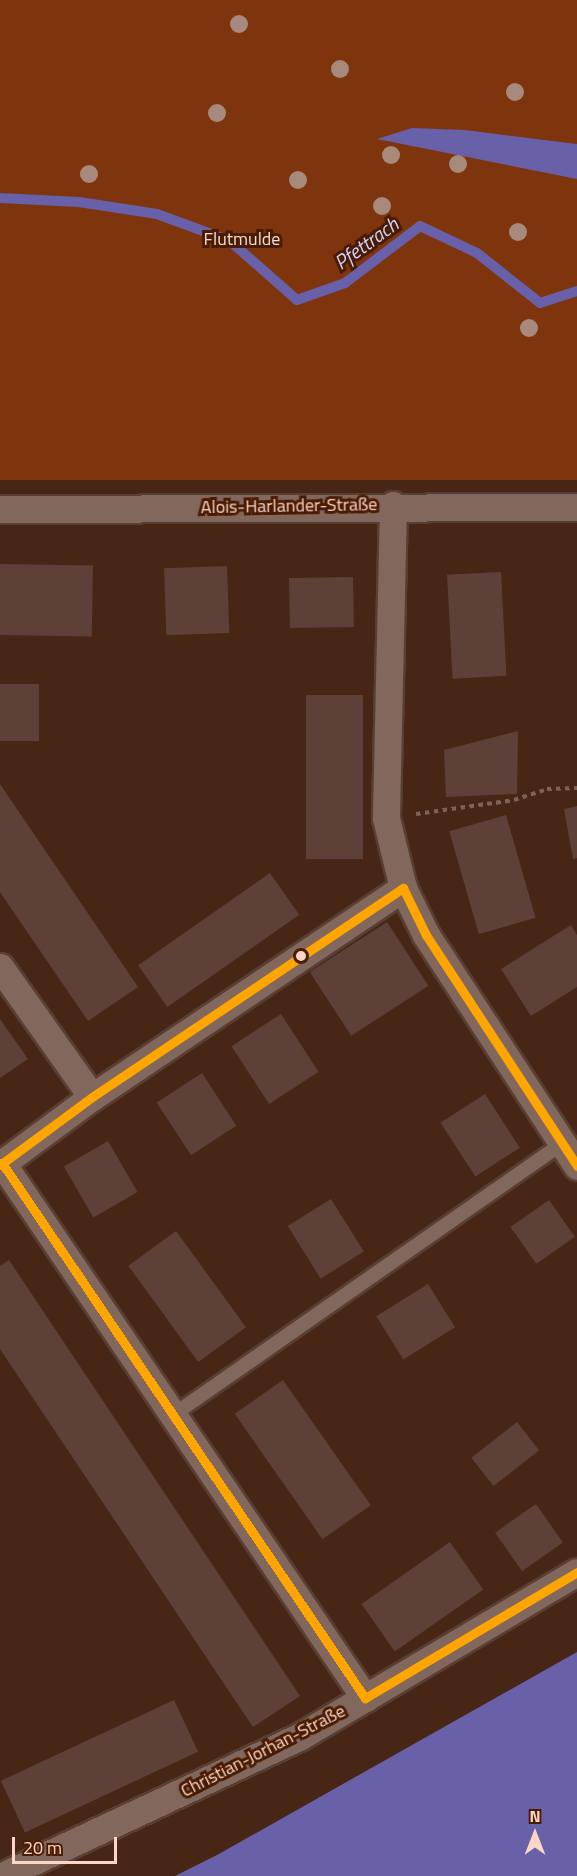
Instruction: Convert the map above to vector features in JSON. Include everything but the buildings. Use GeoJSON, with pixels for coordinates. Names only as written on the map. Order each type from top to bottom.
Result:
{"type":"FeatureCollection","features":[{"type":"Feature","properties":{"kind":"street","name":"Alois-Harlander-Straße"},"geometry":{"type":"LineString","coordinates":[[0,509],[393,505],[506,509],[577,507]]}},
{"type":"Feature","properties":{"kind":"street"},"geometry":{"type":"LineString","coordinates":[[393,505],[386,818],[403,888],[426,935],[570,1155]]}},
{"type":"Feature","properties":{"kind":"street"},"geometry":{"type":"LineString","coordinates":[[365,1698],[1,1164],[92,1097],[403,888]]}},
{"type":"Feature","properties":{"kind":"street"},"geometry":{"type":"LineString","coordinates":[[0,967],[92,1097]]}},
{"type":"Feature","properties":{"kind":"street","name":"Christian-Jorhan-Straße"},"geometry":{"type":"LineString","coordinates":[[2,1876],[299,1737],[577,1572]]}},
{"type":"Feature","properties":{"kind":"lane"},"geometry":{"type":"LineString","coordinates":[[173,1416],[570,1155]]}},
{"type":"Feature","properties":{"kind":"path"},"geometry":{"type":"LineString","coordinates":[[386,818],[514,800],[547,789],[577,788]]}},
{"type":"Feature","properties":{"kind":"green space","name":"Flutmulde"},"geometry":{"type":"Polygon","coordinates":[[[0,0],[577,0],[577,480],[0,480],[0,0]]]}},
{"type":"Feature","properties":{"kind":"shaded area"},"geometry":{"type":"Polygon","coordinates":[[[412,128],[465,130],[577,144],[577,179],[377,139],[412,128]]]}},
{"type":"Feature","properties":{"kind":"shaded area"},"geometry":{"type":"Polygon","coordinates":[[[577,1652],[577,1876],[175,1876],[217,1855],[577,1652]]]}},
{"type":"Feature","properties":{"kind":"waterway","name":"Pfettrach"},"geometry":{"type":"LineString","coordinates":[[0,198],[79,202],[157,214],[230,241],[297,300],[345,283],[420,226],[477,253],[540,303],[577,291]]}},
{"type":"Feature","properties":{"kind":"transit line"},"geometry":{"type":"LineString","coordinates":[[403,888],[426,935],[577,1166]]}},
{"type":"Feature","properties":{"kind":"transit line"},"geometry":{"type":"LineString","coordinates":[[0,1165],[92,1097],[403,888]]}},
{"type":"Feature","properties":{"kind":"transit line"},"geometry":{"type":"LineString","coordinates":[[2,1163],[365,1698]]}},
{"type":"Feature","properties":{"kind":"transit line"},"geometry":{"type":"LineString","coordinates":[[365,1698],[577,1572]]}}]}
